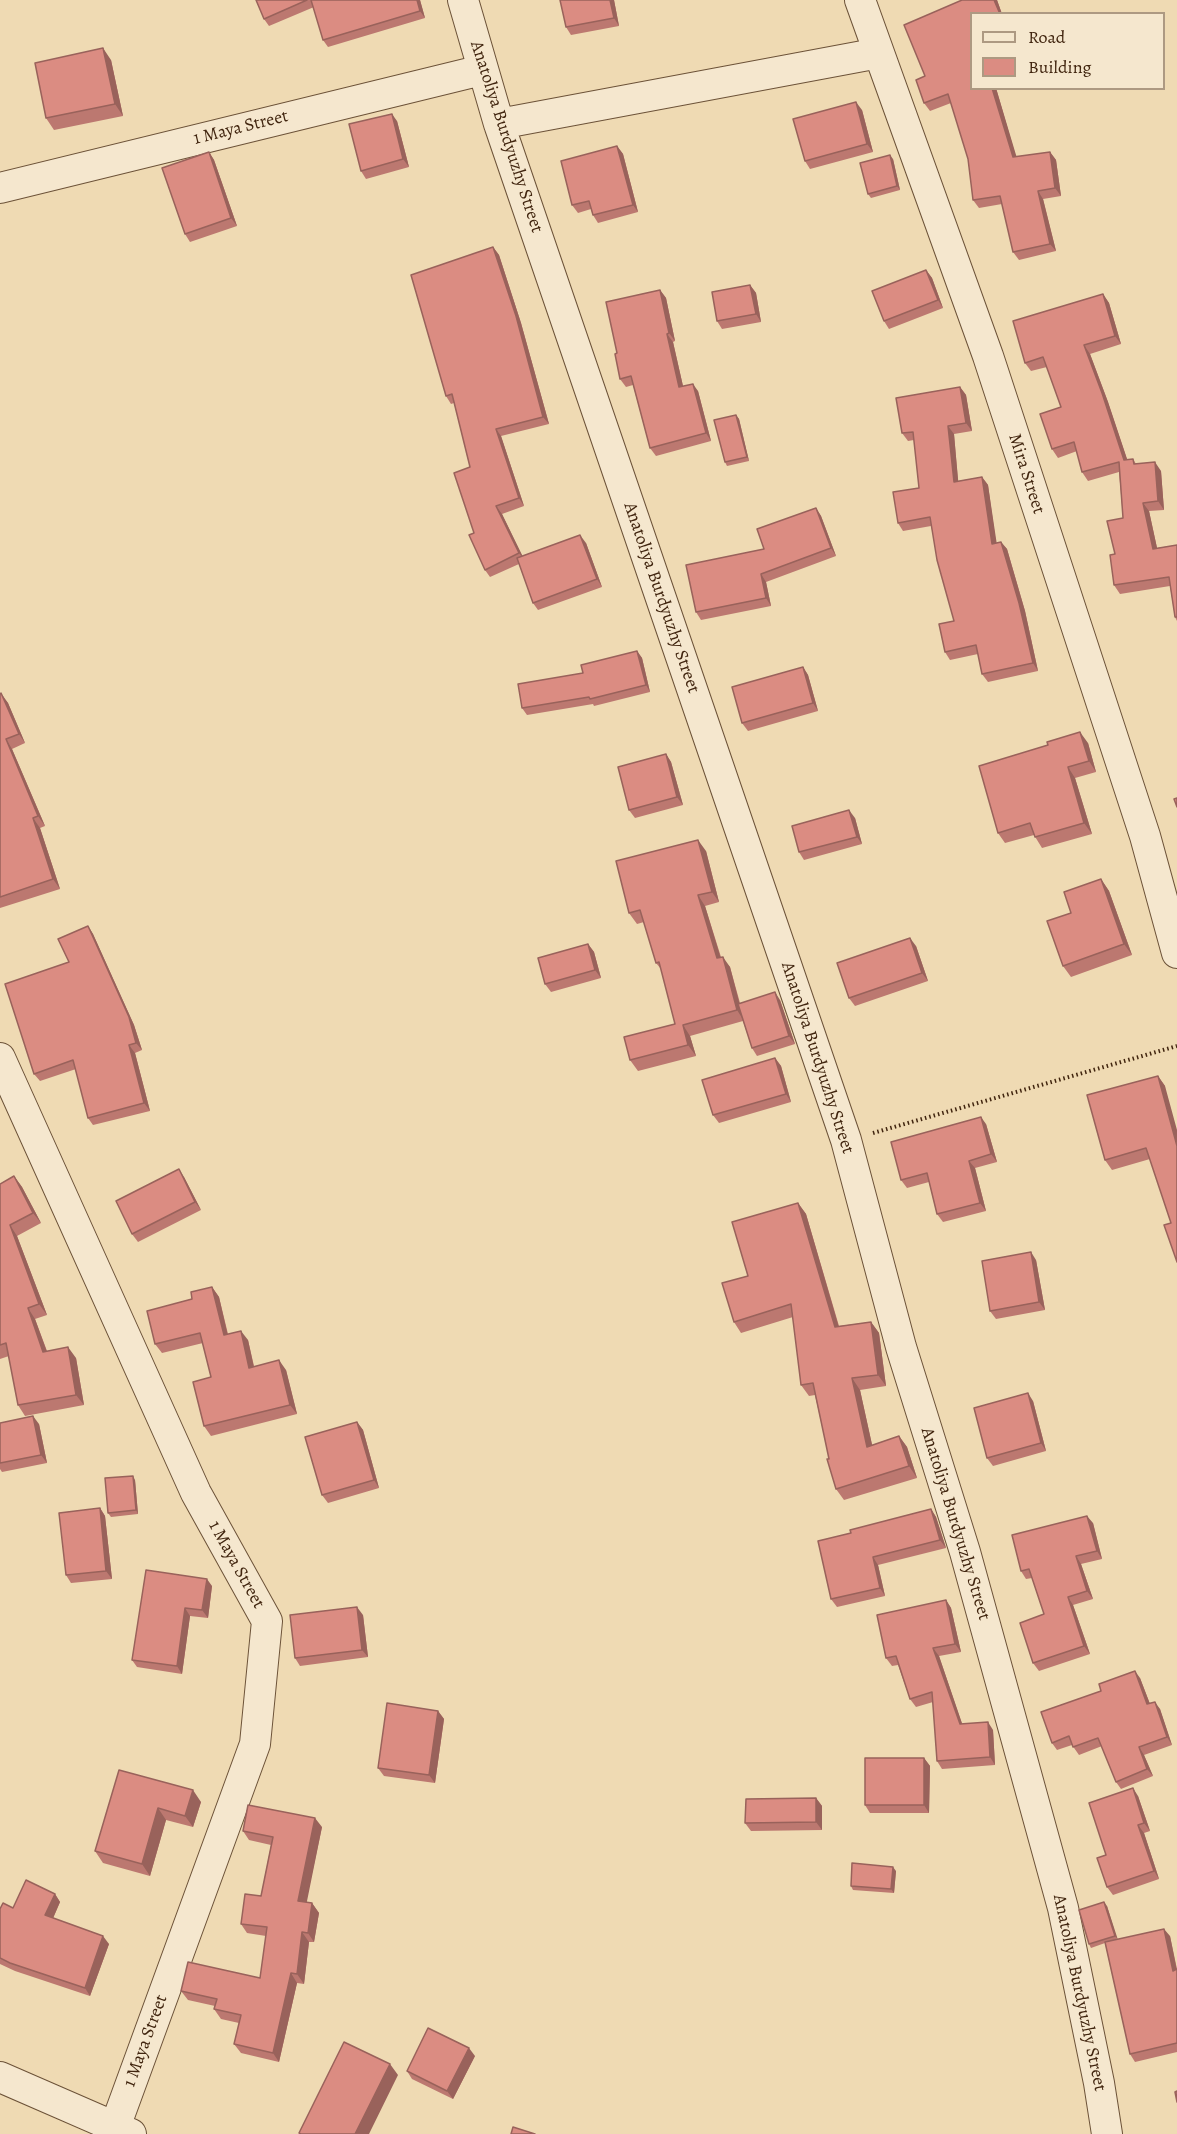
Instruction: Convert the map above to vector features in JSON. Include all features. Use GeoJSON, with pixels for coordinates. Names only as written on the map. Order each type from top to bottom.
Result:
{"type":"FeatureCollection","features":[{"type":"Feature","properties":{"kind":"street","name":"Anatoliya Burdyuzhy Street"},"geometry":{"type":"LineString","coordinates":[[463,0],[499,124],[846,1140],[901,1347],[965,1552],[1063,1908],[1099,2083],[1107,2134]]}},
{"type":"Feature","properties":{"kind":"street","name":"Mira Street"},"geometry":{"type":"LineString","coordinates":[[860,0],[992,367],[1145,836],[1177,953]]}},
{"type":"Feature","properties":{"kind":"street"},"geometry":{"type":"LineString","coordinates":[[499,124],[879,53]]}},
{"type":"Feature","properties":{"kind":"street","name":"1 Maya Street"},"geometry":{"type":"LineString","coordinates":[[0,188],[482,70]]}},
{"type":"Feature","properties":{"kind":"street","name":"1 Maya Street"},"geometry":{"type":"LineString","coordinates":[[0,1058],[196,1493],[267,1621],[255,1744],[123,2131]]}},
{"type":"Feature","properties":{"kind":"street"},"geometry":{"type":"LineString","coordinates":[[0,2077],[123,2131]]}},
{"type":"Feature","properties":{"kind":"path"},"geometry":{"type":"LineString","coordinates":[[846,1140],[1177,1046]]}},
{"type":"Feature","properties":{"kind":"building"},"geometry":{"type":"Polygon","coordinates":[[[256,0],[307,0],[264,19],[256,0]]]}},
{"type":"Feature","properties":{"kind":"building"},"geometry":{"type":"Polygon","coordinates":[[[311,0],[417,0],[420,11],[323,40],[311,0]]]}},
{"type":"Feature","properties":{"kind":"building"},"geometry":{"type":"Polygon","coordinates":[[[560,0],[610,0],[614,18],[566,27],[560,0]]]}},
{"type":"Feature","properties":{"kind":"building"},"geometry":{"type":"Polygon","coordinates":[[[962,0],[994,0],[999,12],[970,12],[970,90],[993,90],[1013,157],[1050,152],[1055,188],[1038,191],[1050,244],[1013,252],[1000,196],[973,200],[968,159],[948,94],[924,103],[916,80],[925,76],[904,25],[962,0]]]}},
{"type":"Feature","properties":{"kind":"building"},"geometry":{"type":"Polygon","coordinates":[[[103,48],[115,104],[46,118],[35,63],[103,48]]]}},
{"type":"Feature","properties":{"kind":"building"},"geometry":{"type":"Polygon","coordinates":[[[856,102],[867,144],[805,161],[793,119],[856,102]]]}},
{"type":"Feature","properties":{"kind":"building"},"geometry":{"type":"Polygon","coordinates":[[[392,114],[403,159],[361,171],[349,124],[392,114]]]}},
{"type":"Feature","properties":{"kind":"building"},"geometry":{"type":"Polygon","coordinates":[[[617,146],[633,205],[593,215],[589,201],[572,205],[561,161],[617,146]]]}},
{"type":"Feature","properties":{"kind":"building"},"geometry":{"type":"Polygon","coordinates":[[[209,152],[231,218],[185,234],[162,168],[209,152]]]}},
{"type":"Feature","properties":{"kind":"building"},"geometry":{"type":"Polygon","coordinates":[[[890,155],[897,186],[868,194],[860,163],[890,155]]]}},
{"type":"Feature","properties":{"kind":"building"},"geometry":{"type":"Polygon","coordinates":[[[493,247],[516,316],[543,417],[496,429],[519,498],[496,506],[519,553],[485,570],[469,535],[474,533],[454,473],[470,467],[452,394],[446,396],[411,275],[493,247]]]}},
{"type":"Feature","properties":{"kind":"building"},"geometry":{"type":"Polygon","coordinates":[[[926,270],[938,300],[884,321],[872,291],[926,270]]]}},
{"type":"Feature","properties":{"kind":"building"},"geometry":{"type":"Polygon","coordinates":[[[750,285],[756,314],[717,321],[712,292],[750,285]]]}},
{"type":"Feature","properties":{"kind":"building"},"geometry":{"type":"Polygon","coordinates":[[[660,290],[679,387],[693,384],[706,433],[650,448],[631,376],[620,379],[606,302],[660,290]]]}},
{"type":"Feature","properties":{"kind":"building"},"geometry":{"type":"Polygon","coordinates":[[[1103,294],[1115,336],[1084,345],[1124,460],[1133,459],[1134,464],[1155,462],[1158,501],[1143,503],[1153,549],[1177,545],[1177,617],[1175,617],[1169,577],[1114,585],[1110,555],[1115,554],[1107,521],[1123,518],[1119,462],[1082,472],[1074,442],[1052,449],[1040,414],[1061,407],[1043,357],[1025,363],[1013,321],[1103,294]]]}},
{"type":"Feature","properties":{"kind":"building"},"geometry":{"type":"Polygon","coordinates":[[[960,387],[966,423],[948,426],[954,482],[982,477],[992,544],[1001,542],[1019,603],[1033,663],[982,674],[976,645],[945,652],[939,624],[954,621],[937,560],[930,517],[898,523],[893,492],[919,488],[913,432],[902,433],[896,398],[960,387]]]}},
{"type":"Feature","properties":{"kind":"building"},"geometry":{"type":"Polygon","coordinates":[[[736,415],[747,457],[725,462],[714,420],[736,415]]]}},
{"type":"Feature","properties":{"kind":"building"},"geometry":{"type":"Polygon","coordinates":[[[816,508],[831,548],[761,574],[766,598],[696,612],[686,565],[764,549],[757,529],[816,508]]]}},
{"type":"Feature","properties":{"kind":"building"},"geometry":{"type":"Polygon","coordinates":[[[580,535],[597,579],[533,603],[517,558],[580,535]]]}},
{"type":"Feature","properties":{"kind":"building"},"geometry":{"type":"Polygon","coordinates":[[[637,651],[646,685],[590,699],[589,697],[522,708],[518,684],[583,673],[581,665],[637,651]]]}},
{"type":"Feature","properties":{"kind":"building"},"geometry":{"type":"Polygon","coordinates":[[[803,667],[813,703],[742,723],[732,687],[803,667]]]}},
{"type":"Feature","properties":{"kind":"building"},"geometry":{"type":"Polygon","coordinates":[[[0,694],[19,734],[6,739],[38,816],[33,818],[53,879],[0,897],[0,694]]]}},
{"type":"Feature","properties":{"kind":"building"},"geometry":{"type":"Polygon","coordinates":[[[1080,732],[1089,761],[1068,767],[1084,823],[1035,837],[1030,823],[998,833],[979,766],[1048,745],[1047,742],[1080,732]]]}},
{"type":"Feature","properties":{"kind":"building"},"geometry":{"type":"Polygon","coordinates":[[[666,754],[677,797],[629,810],[618,767],[666,754]]]}},
{"type":"Feature","properties":{"kind":"building"},"geometry":{"type":"Polygon","coordinates":[[[849,810],[857,837],[799,852],[792,826],[849,810]]]}},
{"type":"Feature","properties":{"kind":"building"},"geometry":{"type":"Polygon","coordinates":[[[698,840],[712,892],[698,895],[717,958],[723,957],[737,1010],[683,1025],[688,1045],[630,1060],[624,1037],[675,1024],[659,962],[656,963],[640,910],[629,913],[616,861],[698,840]]]}},
{"type":"Feature","properties":{"kind":"building"},"geometry":{"type":"Polygon","coordinates":[[[1101,879],[1124,944],[1063,966],[1047,921],[1071,913],[1064,892],[1101,879]]]}},
{"type":"Feature","properties":{"kind":"building"},"geometry":{"type":"Polygon","coordinates":[[[88,926],[129,1017],[136,1043],[129,1045],[144,1103],[88,1118],[73,1060],[34,1074],[5,984],[69,962],[58,939],[88,926]]]}},
{"type":"Feature","properties":{"kind":"building"},"geometry":{"type":"Polygon","coordinates":[[[910,938],[922,973],[849,998],[837,963],[910,938]]]}},
{"type":"Feature","properties":{"kind":"building"},"geometry":{"type":"Polygon","coordinates":[[[588,944],[595,970],[545,984],[538,958],[588,944]]]}},
{"type":"Feature","properties":{"kind":"building"},"geometry":{"type":"Polygon","coordinates":[[[775,992],[789,1036],[752,1048],[738,1004],[775,992]]]}},
{"type":"Feature","properties":{"kind":"building"},"geometry":{"type":"Polygon","coordinates":[[[775,1058],[786,1094],[713,1115],[702,1080],[775,1058]]]}},
{"type":"Feature","properties":{"kind":"building"},"geometry":{"type":"Polygon","coordinates":[[[1158,1076],[1177,1146],[1177,1262],[1164,1225],[1171,1223],[1146,1148],[1105,1160],[1087,1095],[1158,1076]]]}},
{"type":"Feature","properties":{"kind":"building"},"geometry":{"type":"Polygon","coordinates":[[[981,1117],[991,1154],[969,1161],[980,1203],[937,1214],[927,1173],[901,1180],[891,1142],[981,1117]]]}},
{"type":"Feature","properties":{"kind":"building"},"geometry":{"type":"Polygon","coordinates":[[[179,1169],[195,1202],[132,1234],[116,1201],[179,1169]]]}},
{"type":"Feature","properties":{"kind":"building"},"geometry":{"type":"Polygon","coordinates":[[[14,1176],[33,1213],[10,1225],[39,1304],[28,1308],[43,1352],[68,1347],[76,1395],[18,1405],[6,1343],[0,1345],[0,1184],[14,1176]]]}},
{"type":"Feature","properties":{"kind":"building"},"geometry":{"type":"Polygon","coordinates":[[[798,1203],[835,1327],[871,1322],[878,1375],[852,1378],[867,1447],[899,1436],[909,1466],[836,1489],[827,1459],[829,1459],[813,1383],[801,1385],[791,1304],[734,1322],[722,1283],[748,1276],[732,1222],[798,1203]]]}},
{"type":"Feature","properties":{"kind":"building"},"geometry":{"type":"Polygon","coordinates":[[[1031,1252],[1039,1302],[990,1311],[982,1261],[1031,1252]]]}},
{"type":"Feature","properties":{"kind":"building"},"geometry":{"type":"Polygon","coordinates":[[[212,1287],[224,1335],[241,1331],[249,1368],[279,1360],[290,1405],[204,1426],[193,1382],[211,1377],[200,1333],[155,1344],[147,1311],[192,1299],[191,1292],[212,1287]]]}},
{"type":"Feature","properties":{"kind":"building"},"geometry":{"type":"Polygon","coordinates":[[[1028,1393],[1041,1443],[987,1458],[974,1408],[1028,1393]]]}},
{"type":"Feature","properties":{"kind":"building"},"geometry":{"type":"Polygon","coordinates":[[[33,1416],[41,1455],[0,1463],[0,1423],[33,1416]]]}},
{"type":"Feature","properties":{"kind":"building"},"geometry":{"type":"Polygon","coordinates":[[[357,1422],[374,1480],[322,1495],[305,1437],[357,1422]]]}},
{"type":"Feature","properties":{"kind":"building"},"geometry":{"type":"Polygon","coordinates":[[[133,1476],[136,1510],[108,1513],[105,1478],[133,1476]]]}},
{"type":"Feature","properties":{"kind":"building"},"geometry":{"type":"Polygon","coordinates":[[[100,1508],[106,1571],[66,1575],[59,1513],[100,1508]]]}},
{"type":"Feature","properties":{"kind":"building"},"geometry":{"type":"Polygon","coordinates":[[[931,1509],[940,1540],[873,1557],[880,1588],[831,1599],[818,1541],[851,1533],[850,1530],[931,1509]]]}},
{"type":"Feature","properties":{"kind":"building"},"geometry":{"type":"Polygon","coordinates":[[[1087,1516],[1097,1551],[1076,1556],[1087,1591],[1068,1597],[1084,1646],[1033,1663],[1020,1623],[1044,1614],[1029,1569],[1021,1571],[1012,1535],[1087,1516]]]}},
{"type":"Feature","properties":{"kind":"building"},"geometry":{"type":"Polygon","coordinates":[[[146,1570],[207,1579],[202,1610],[185,1608],[177,1666],[132,1660],[146,1570]]]}},
{"type":"Feature","properties":{"kind":"building"},"geometry":{"type":"Polygon","coordinates":[[[946,1600],[955,1644],[933,1648],[960,1724],[988,1722],[990,1757],[937,1761],[932,1692],[910,1699],[896,1656],[886,1658],[877,1615],[946,1600]]]}},
{"type":"Feature","properties":{"kind":"building"},"geometry":{"type":"Polygon","coordinates":[[[357,1607],[362,1650],[295,1658],[290,1615],[357,1607]]]}},
{"type":"Feature","properties":{"kind":"building"},"geometry":{"type":"Polygon","coordinates":[[[1135,1671],[1147,1704],[1155,1702],[1167,1737],[1139,1747],[1147,1769],[1116,1782],[1098,1738],[1073,1747],[1069,1736],[1052,1743],[1041,1712],[1101,1691],[1099,1684],[1135,1671]]]}},
{"type":"Feature","properties":{"kind":"building"},"geometry":{"type":"Polygon","coordinates":[[[387,1703],[438,1711],[429,1775],[378,1768],[387,1703]]]}},
{"type":"Feature","properties":{"kind":"building"},"geometry":{"type":"Polygon","coordinates":[[[865,1758],[924,1758],[924,1805],[865,1805],[865,1758]]]}},
{"type":"Feature","properties":{"kind":"building"},"geometry":{"type":"Polygon","coordinates":[[[119,1770],[193,1790],[185,1816],[158,1808],[142,1864],[95,1851],[119,1770]]]}},
{"type":"Feature","properties":{"kind":"building"},"geometry":{"type":"Polygon","coordinates":[[[1133,1788],[1144,1823],[1138,1825],[1154,1871],[1107,1887],[1097,1858],[1106,1855],[1089,1803],[1133,1788]]]}},
{"type":"Feature","properties":{"kind":"building"},"geometry":{"type":"Polygon","coordinates":[[[816,1798],[816,1822],[745,1823],[746,1799],[816,1798]]]}},
{"type":"Feature","properties":{"kind":"building"},"geometry":{"type":"Polygon","coordinates":[[[248,1805],[315,1818],[298,1901],[312,1903],[308,1933],[302,1932],[297,1974],[291,1973],[273,2053],[234,2044],[241,2015],[214,2009],[217,1999],[181,1991],[188,1962],[260,1978],[267,1927],[241,1924],[245,1894],[261,1896],[273,1837],[243,1831],[248,1805]]]}},
{"type":"Feature","properties":{"kind":"building"},"geometry":{"type":"Polygon","coordinates":[[[852,1863],[893,1867],[891,1889],[851,1886],[852,1863]]]}},
{"type":"Feature","properties":{"kind":"building"},"geometry":{"type":"Polygon","coordinates":[[[26,1880],[55,1894],[45,1915],[103,1936],[85,1988],[0,1958],[0,1909],[3,1903],[13,1908],[26,1880]]]}},
{"type":"Feature","properties":{"kind":"building"},"geometry":{"type":"Polygon","coordinates":[[[1104,1902],[1115,1936],[1089,1944],[1079,1910],[1104,1902]]]}},
{"type":"Feature","properties":{"kind":"building"},"geometry":{"type":"Polygon","coordinates":[[[1164,1929],[1173,1971],[1177,1969],[1177,2043],[1130,2054],[1105,1942],[1164,1929]]]}},
{"type":"Feature","properties":{"kind":"building"},"geometry":{"type":"Polygon","coordinates":[[[428,2028],[469,2048],[447,2091],[407,2071],[428,2028]]]}},
{"type":"Feature","properties":{"kind":"building"},"geometry":{"type":"Polygon","coordinates":[[[344,2042],[390,2064],[355,2134],[301,2134],[299,2133],[344,2042]]]}},
{"type":"Feature","properties":{"kind":"building"},"geometry":{"type":"Polygon","coordinates":[[[513,2127],[535,2134],[511,2134],[513,2127]]]}}]}
